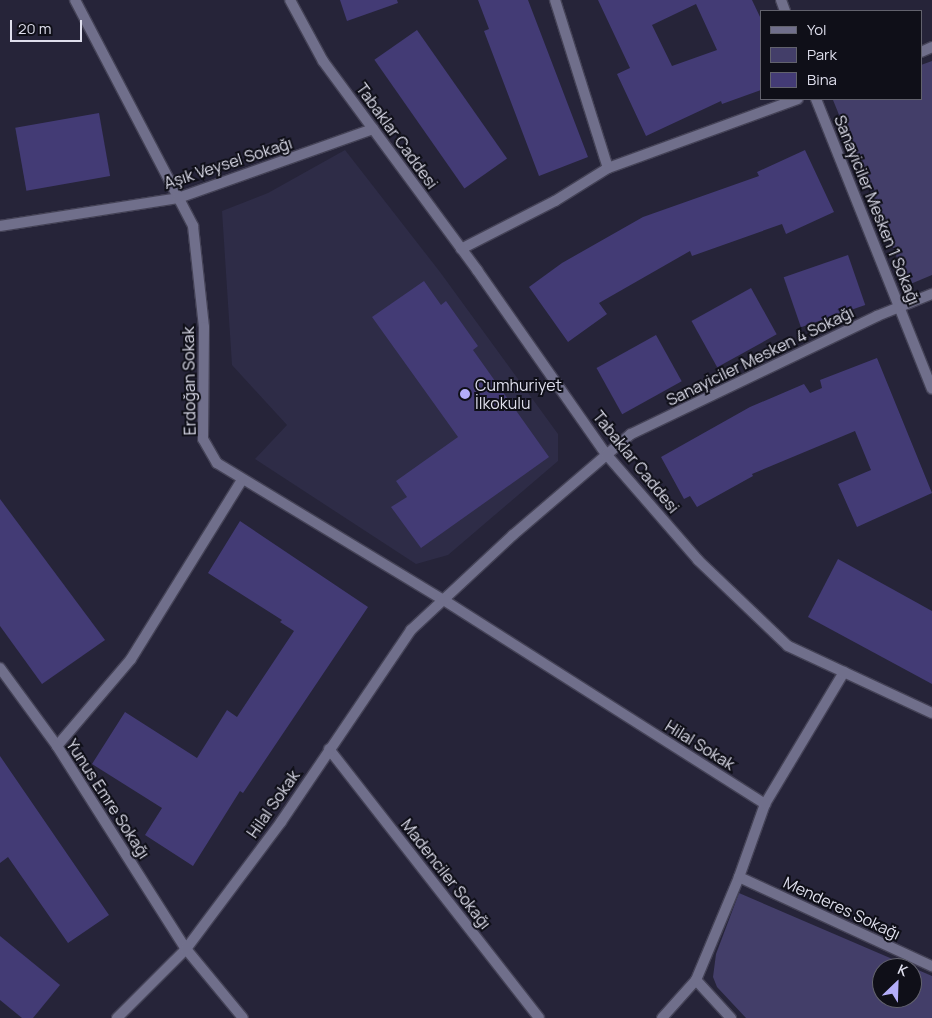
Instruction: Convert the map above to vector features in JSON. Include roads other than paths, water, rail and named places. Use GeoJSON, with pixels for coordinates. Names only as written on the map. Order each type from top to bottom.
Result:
{"type":"FeatureCollection","features":[{"type":"Feature","properties":{"kind":"street","name":"Erdoğan Sokak"},"geometry":{"type":"LineString","coordinates":[[75,0],[193,226],[204,327],[203,439],[217,463],[242,480]]}},
{"type":"Feature","properties":{"kind":"street","name":"Tabaklar Caddesi"},"geometry":{"type":"LineString","coordinates":[[290,0],[323,61],[462,249],[606,454],[698,560],[788,646],[932,713]]}},
{"type":"Feature","properties":{"kind":"street"},"geometry":{"type":"LineString","coordinates":[[555,0],[608,168]]}},
{"type":"Feature","properties":{"kind":"street"},"geometry":{"type":"LineString","coordinates":[[462,249],[555,201],[608,168],[795,100]]}},
{"type":"Feature","properties":{"kind":"street","name":"Sanayiciler Mesken 1 Sokağı"},"geometry":{"type":"LineString","coordinates":[[816,100],[932,389]]}},
{"type":"Feature","properties":{"kind":"street","name":"Aşık Veysel Sokağı"},"geometry":{"type":"LineString","coordinates":[[0,226],[178,198],[373,129]]}},
{"type":"Feature","properties":{"kind":"street","name":"Sanayiciler Mesken 4 Sokağı"},"geometry":{"type":"LineString","coordinates":[[606,454],[631,434],[900,306],[932,294]]}},
{"type":"Feature","properties":{"kind":"street","name":"Hilal Sokak"},"geometry":{"type":"LineString","coordinates":[[117,1018],[186,949],[281,822],[412,630],[442,599],[606,454]]}},
{"type":"Feature","properties":{"kind":"street"},"geometry":{"type":"LineString","coordinates":[[58,746],[131,659],[242,480]]}},
{"type":"Feature","properties":{"kind":"street","name":"Hilal Sokak"},"geometry":{"type":"LineString","coordinates":[[242,480],[298,510],[442,599],[765,804]]}},
{"type":"Feature","properties":{"kind":"street","name":"Yunus Emre Sokağı"},"geometry":{"type":"LineString","coordinates":[[0,668],[58,746],[186,949],[244,1018]]}},
{"type":"Feature","properties":{"kind":"street"},"geometry":{"type":"LineString","coordinates":[[662,1018],[696,980],[740,877],[765,804],[844,672]]}},
{"type":"Feature","properties":{"kind":"street","name":"Madenciler Sokağı"},"geometry":{"type":"LineString","coordinates":[[329,749],[539,1018]]}},
{"type":"Feature","properties":{"kind":"street","name":"Menderes Sokağı"},"geometry":{"type":"LineString","coordinates":[[740,877],[932,966]]}},
{"type":"Feature","properties":{"kind":"street"},"geometry":{"type":"LineString","coordinates":[[696,980],[731,1018]]}},
{"type":"Feature","properties":{"kind":"place","name":"Cumhuriyet İlkokulu"},"geometry":{"type":"Point","coordinates":[465,394]}}]}
